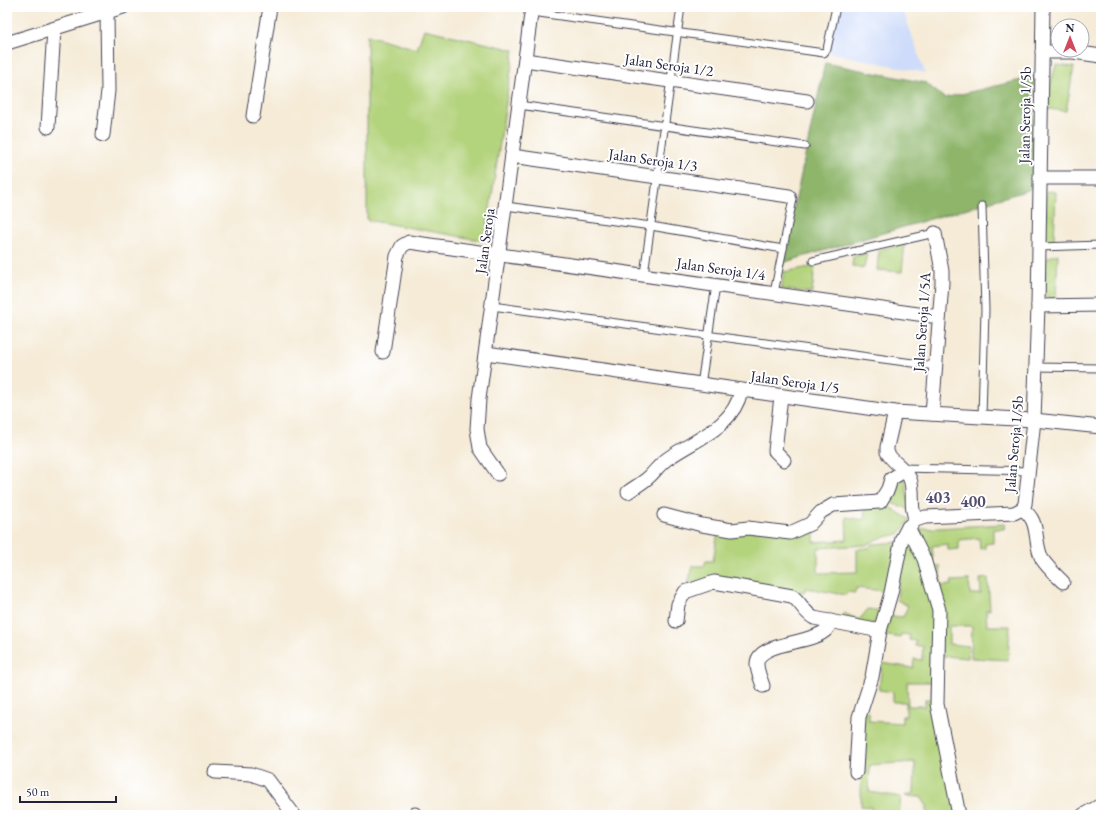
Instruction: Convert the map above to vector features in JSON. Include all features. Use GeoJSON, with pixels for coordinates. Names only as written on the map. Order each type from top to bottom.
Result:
{"type":"FeatureCollection","features":[{"type":"Feature","properties":{"kind":"street"},"geometry":{"type":"LineString","coordinates":[[7,43],[109,10],[123,7]]}},
{"type":"Feature","properties":{"kind":"street"},"geometry":{"type":"LineString","coordinates":[[253,116],[270,7]]}},
{"type":"Feature","properties":{"kind":"street","name":"Jalan Seroja 1/5b"},"geometry":{"type":"LineString","coordinates":[[912,523],[925,518],[1014,513],[1022,509],[1025,504],[1034,420],[1038,306],[1043,7]]}},
{"type":"Feature","properties":{"kind":"street","name":"Jalan Seroja"},"geometry":{"type":"LineString","coordinates":[[498,474],[483,455],[478,442],[479,399],[532,9]]}},
{"type":"Feature","properties":{"kind":"street"},"geometry":{"type":"LineString","coordinates":[[103,135],[108,91],[109,10]]}},
{"type":"Feature","properties":{"kind":"street"},"geometry":{"type":"LineString","coordinates":[[48,127],[54,29]]}},
{"type":"Feature","properties":{"kind":"street","name":"Jalan Seroja 1/5b"},"geometry":{"type":"LineString","coordinates":[[1042,52],[1074,52],[1101,56]]}},
{"type":"Feature","properties":{"kind":"street","name":"Jalan Seroja 1/2"},"geometry":{"type":"LineString","coordinates":[[525,60],[807,101]]}},
{"type":"Feature","properties":{"kind":"street","name":"Jalan Seroja 1/3"},"geometry":{"type":"LineString","coordinates":[[512,156],[788,196]]}},
{"type":"Feature","properties":{"kind":"street","name":"Jalan Seroja 1/5b"},"geometry":{"type":"LineString","coordinates":[[1040,178],[1101,178]]}},
{"type":"Feature","properties":{"kind":"street","name":"Jalan Seroja 1/5A"},"geometry":{"type":"LineString","coordinates":[[932,414],[942,271],[936,233]]}},
{"type":"Feature","properties":{"kind":"street","name":"Jalan Seroja 1/4"},"geometry":{"type":"LineString","coordinates":[[383,352],[397,256],[402,246],[409,242],[644,274],[939,317]]}},
{"type":"Feature","properties":{"kind":"street"},"geometry":{"type":"LineString","coordinates":[[1038,306],[1101,305]]}},
{"type":"Feature","properties":{"kind":"street","name":"Jalan Seroja 1/5"},"geometry":{"type":"LineString","coordinates":[[486,353],[895,412],[1034,420],[1101,427]]}},
{"type":"Feature","properties":{"kind":"street"},"geometry":{"type":"LineString","coordinates":[[628,492],[651,475],[657,467],[667,459],[725,420],[738,404],[741,390]]}},
{"type":"Feature","properties":{"kind":"street"},"geometry":{"type":"LineString","coordinates":[[781,396],[775,451],[784,460]]}},
{"type":"Feature","properties":{"kind":"street"},"geometry":{"type":"LineString","coordinates":[[895,412],[887,452],[909,476],[911,484],[912,523],[939,610],[937,704],[959,815]]}},
{"type":"Feature","properties":{"kind":"street"},"geometry":{"type":"LineString","coordinates":[[664,515],[702,525],[732,530],[748,528],[790,533],[810,524],[822,512],[833,505],[880,502],[888,489],[891,479],[903,469]]}},
{"type":"Feature","properties":{"kind":"street"},"geometry":{"type":"LineString","coordinates":[[1022,509],[1029,514],[1033,522],[1037,546],[1042,560],[1063,582]]}},
{"type":"Feature","properties":{"kind":"street"},"geometry":{"type":"LineString","coordinates":[[856,772],[859,717],[872,677],[880,631],[894,580],[902,538],[912,523]]}},
{"type":"Feature","properties":{"kind":"street"},"geometry":{"type":"LineString","coordinates":[[676,621],[678,604],[685,592],[714,582],[792,596],[798,600],[808,615],[814,618],[880,631]]}},
{"type":"Feature","properties":{"kind":"street"},"geometry":{"type":"LineString","coordinates":[[763,686],[757,664],[758,658],[770,649],[818,635],[826,630],[832,621]]}},
{"type":"Feature","properties":{"kind":"street"},"geometry":{"type":"LineString","coordinates":[[215,772],[251,774],[268,780],[294,815]]}},
{"type":"Feature","properties":{"kind":"street"},"geometry":{"type":"LineString","coordinates":[[1083,815],[1101,805]]}},
{"type":"Feature","properties":{"kind":"lane"},"geometry":{"type":"LineString","coordinates":[[644,274],[681,7]]}},
{"type":"Feature","properties":{"kind":"lane"},"geometry":{"type":"LineString","coordinates":[[532,9],[824,53],[827,49],[836,7]]}},
{"type":"Feature","properties":{"kind":"lane"},"geometry":{"type":"LineString","coordinates":[[519,105],[805,146]]}},
{"type":"Feature","properties":{"kind":"lane"},"geometry":{"type":"LineString","coordinates":[[774,293],[793,200],[788,196]]}},
{"type":"Feature","properties":{"kind":"lane"},"geometry":{"type":"LineString","coordinates":[[506,206],[651,226],[783,248]]}},
{"type":"Feature","properties":{"kind":"lane"},"geometry":{"type":"LineString","coordinates":[[982,206],[985,310],[982,417]]}},
{"type":"Feature","properties":{"kind":"lane"},"geometry":{"type":"LineString","coordinates":[[813,261],[936,233]]}},
{"type":"Feature","properties":{"kind":"lane"},"geometry":{"type":"LineString","coordinates":[[1039,247],[1101,245]]}},
{"type":"Feature","properties":{"kind":"lane"},"geometry":{"type":"LineString","coordinates":[[701,385],[716,285]]}},
{"type":"Feature","properties":{"kind":"lane"},"geometry":{"type":"LineString","coordinates":[[492,306],[935,366]]}},
{"type":"Feature","properties":{"kind":"lane"},"geometry":{"type":"LineString","coordinates":[[1035,367],[1101,368]]}},
{"type":"Feature","properties":{"kind":"lane"},"geometry":{"type":"LineString","coordinates":[[903,469],[1029,471]]}},
{"type":"Feature","properties":{"kind":"shaded area"},"geometry":{"type":"Polygon","coordinates":[[[837,7],[902,7],[925,73],[828,52],[837,7]]]}},
{"type":"Feature","properties":{"kind":"green space"},"geometry":{"type":"Polygon","coordinates":[[[424,29],[514,50],[485,241],[367,220],[367,35],[417,49],[424,29]]]}},
{"type":"Feature","properties":{"kind":"green space"},"geometry":{"type":"Polygon","coordinates":[[[825,63],[926,83],[944,98],[1034,77],[1032,189],[782,263],[825,63]]]}},
{"type":"Feature","properties":{"kind":"green space"},"geometry":{"type":"Polygon","coordinates":[[[1056,65],[1074,67],[1066,111],[1048,109],[1049,89],[1056,65]]]}},
{"type":"Feature","properties":{"kind":"green space"},"geometry":{"type":"Polygon","coordinates":[[[1046,191],[1056,192],[1054,241],[1045,240],[1046,191]]]}},
{"type":"Feature","properties":{"kind":"green space"},"geometry":{"type":"Polygon","coordinates":[[[905,243],[902,272],[877,270],[879,250],[905,243]]]}},
{"type":"Feature","properties":{"kind":"green space"},"geometry":{"type":"Polygon","coordinates":[[[867,253],[864,268],[852,266],[853,257],[867,253]]]}},
{"type":"Feature","properties":{"kind":"green space"},"geometry":{"type":"Polygon","coordinates":[[[1058,254],[1056,299],[1047,297],[1044,294],[1046,258],[1058,254]]]}},
{"type":"Feature","properties":{"kind":"green space"},"geometry":{"type":"Polygon","coordinates":[[[815,266],[812,293],[781,289],[784,272],[815,266]]]}},
{"type":"Feature","properties":{"kind":"green space"},"geometry":{"type":"Polygon","coordinates":[[[895,477],[905,479],[910,511],[904,507],[887,502],[895,477]]]}},
{"type":"Feature","properties":{"kind":"green space"},"geometry":{"type":"Polygon","coordinates":[[[888,506],[910,520],[899,534],[877,539],[866,545],[818,548],[818,573],[857,572],[857,549],[868,548],[872,544],[900,542],[879,624],[839,620],[844,613],[859,620],[868,609],[881,611],[884,591],[856,588],[855,593],[847,592],[846,595],[806,588],[804,592],[797,591],[795,595],[688,586],[692,566],[704,566],[706,561],[713,561],[717,537],[720,533],[814,525],[814,542],[847,540],[846,517],[864,520],[865,509],[888,506]]]}},
{"type":"Feature","properties":{"kind":"green space"},"geometry":{"type":"Polygon","coordinates":[[[1005,524],[1004,529],[993,529],[993,543],[985,544],[985,548],[980,549],[979,538],[959,540],[959,549],[948,550],[948,544],[932,546],[934,566],[940,566],[941,586],[952,585],[951,581],[969,580],[970,594],[981,594],[980,579],[988,578],[990,610],[986,610],[987,626],[1010,626],[1008,660],[971,658],[972,626],[949,626],[949,644],[969,646],[968,658],[943,656],[917,531],[921,529],[1005,524]]]}},
{"type":"Feature","properties":{"kind":"green space"},"geometry":{"type":"Polygon","coordinates":[[[910,536],[933,590],[935,687],[958,815],[927,815],[927,806],[921,797],[905,796],[914,793],[915,762],[870,765],[869,792],[901,797],[899,815],[871,815],[871,807],[861,806],[862,712],[869,712],[869,721],[902,723],[902,716],[906,716],[906,702],[893,702],[893,692],[879,690],[882,663],[913,668],[914,659],[922,660],[923,646],[915,646],[916,641],[909,640],[910,635],[901,634],[900,638],[884,635],[891,616],[903,617],[908,606],[897,600],[900,569],[910,536]],[[907,682],[908,706],[925,706],[925,699],[932,699],[932,682],[907,682]]]}},
{"type":"Feature","properties":{"kind":"district","name":"403"},"geometry":{"type":"Point","coordinates":[938,497]}},
{"type":"Feature","properties":{"kind":"district","name":"400"},"geometry":{"type":"Point","coordinates":[973,501]}}]}
